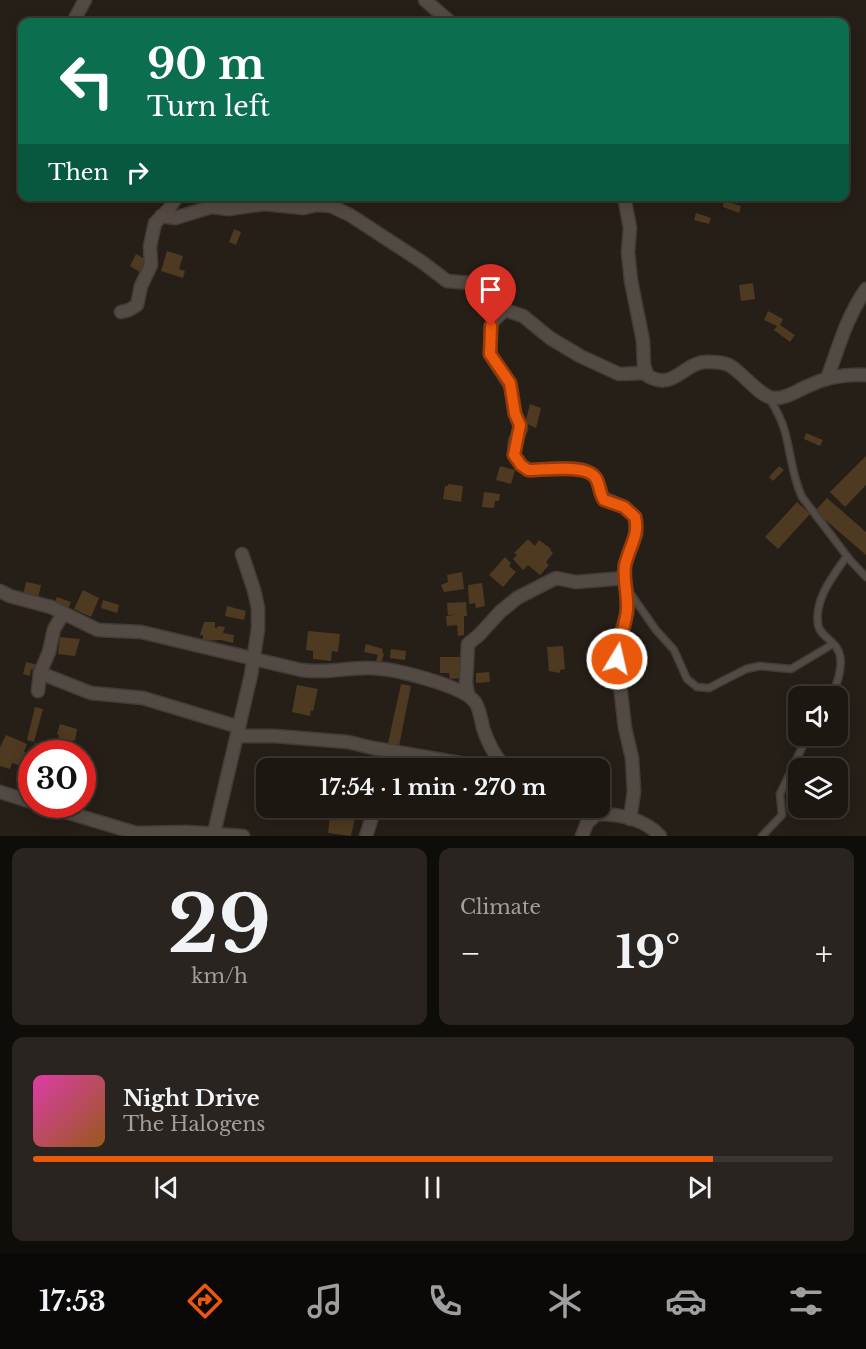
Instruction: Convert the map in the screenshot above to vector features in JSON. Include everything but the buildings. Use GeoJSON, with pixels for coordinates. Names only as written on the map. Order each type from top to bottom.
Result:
{"type":"FeatureCollection","features":[{"type":"Feature","properties":{"kind":"street"},"geometry":{"type":"LineString","coordinates":[[75,18],[85,0]]}},
{"type":"Feature","properties":{"kind":"street"},"geometry":{"type":"LineString","coordinates":[[425,0],[445,18]]}},
{"type":"Feature","properties":{"kind":"street"},"geometry":{"type":"LineString","coordinates":[[121,312],[137,305],[141,286],[151,265],[150,246],[155,223],[173,201]]}},
{"type":"Feature","properties":{"kind":"street"},"geometry":{"type":"LineString","coordinates":[[625,201],[630,228],[628,260],[646,373]]}},
{"type":"Feature","properties":{"kind":"street"},"geometry":{"type":"LineString","coordinates":[[161,216],[175,218],[211,207],[229,209],[264,204],[304,208],[316,205],[331,206],[350,215],[447,281],[477,285],[491,294],[506,309],[523,316],[550,338],[580,356],[619,374],[646,373],[655,379],[674,379],[694,363],[728,364],[769,397],[789,396],[809,385],[827,379],[854,374],[866,375]]}},
{"type":"Feature","properties":{"kind":"street"},"geometry":{"type":"LineString","coordinates":[[827,379],[844,329],[866,289]]}},
{"type":"Feature","properties":{"kind":"street"},"geometry":{"type":"LineString","coordinates":[[506,309],[491,326],[490,354],[510,383],[515,414],[520,425],[514,455],[528,470],[562,468],[590,472],[596,478],[604,500],[624,507],[634,515],[637,525],[625,564],[627,613],[617,645],[625,728],[632,758],[634,791],[630,819]]}},
{"type":"Feature","properties":{"kind":"street"},"geometry":{"type":"LineString","coordinates":[[214,833],[254,660],[258,608],[242,554]]}},
{"type":"Feature","properties":{"kind":"street"},"geometry":{"type":"LineString","coordinates":[[468,695],[466,683],[468,644],[517,598],[556,578],[576,582],[625,582]]}},
{"type":"Feature","properties":{"kind":"street"},"geometry":{"type":"LineString","coordinates":[[0,591],[51,607],[98,630],[141,632],[254,660],[316,672],[380,668],[415,676],[468,695],[476,704],[491,749],[498,758]]}},
{"type":"Feature","properties":{"kind":"street"},"geometry":{"type":"LineString","coordinates":[[38,691],[40,673],[49,652],[56,623],[65,614]]}},
{"type":"Feature","properties":{"kind":"street"},"geometry":{"type":"LineString","coordinates":[[40,673],[91,693],[143,698],[238,731],[348,742],[438,758]]}},
{"type":"Feature","properties":{"kind":"street"},"geometry":{"type":"LineString","coordinates":[[0,792],[18,798]]}},
{"type":"Feature","properties":{"kind":"street"},"geometry":{"type":"LineString","coordinates":[[610,814],[645,824],[660,836]]}},
{"type":"Feature","properties":{"kind":"street"},"geometry":{"type":"LineString","coordinates":[[86,818],[136,833],[214,833],[243,836]]}},
{"type":"Feature","properties":{"kind":"street"},"geometry":{"type":"LineString","coordinates":[[366,836],[372,818]]}},
{"type":"Feature","properties":{"kind":"street"},"geometry":{"type":"LineString","coordinates":[[582,836],[587,823],[593,818]]}},
{"type":"Feature","properties":{"kind":"lane"},"geometry":{"type":"LineString","coordinates":[[769,397],[779,414],[797,486],[802,497],[866,578]]}},
{"type":"Feature","properties":{"kind":"lane"},"geometry":{"type":"LineString","coordinates":[[835,686],[839,675],[841,657],[837,648],[818,625],[821,601],[829,581],[847,556]]}},
{"type":"Feature","properties":{"kind":"lane"},"geometry":{"type":"LineString","coordinates":[[625,582],[656,630],[674,650],[687,679],[702,688],[709,688],[760,666],[791,669],[833,644]]}},
{"type":"Feature","properties":{"kind":"lane"},"geometry":{"type":"LineString","coordinates":[[762,836],[782,815],[780,794],[803,746]]}},
{"type":"Feature","properties":{"kind":"route"},"geometry":{"type":"LineString","coordinates":[[491,326],[490,354],[510,383],[515,414],[521,428],[515,442],[514,455],[521,465],[528,470],[562,468],[590,472],[596,478],[604,500],[624,507],[635,517],[636,534],[625,564],[624,575],[627,613],[617,645],[617,659]]}}]}
